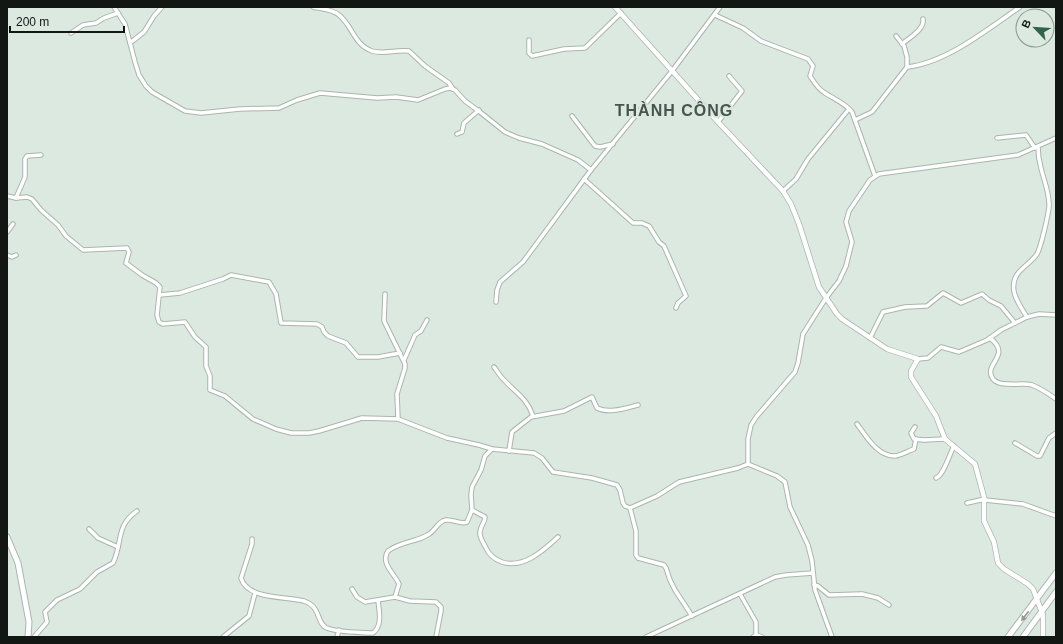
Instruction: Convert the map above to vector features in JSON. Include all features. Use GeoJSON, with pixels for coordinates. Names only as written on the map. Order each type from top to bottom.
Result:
{"type":"FeatureCollection","features":[{"type":"Feature","properties":{"kind":"main road"},"geometry":{"type":"LineString","coordinates":[[7,537],[18,563],[29,622],[28,637]]}},
{"type":"Feature","properties":{"kind":"main road"},"geometry":{"type":"LineString","coordinates":[[1008,637],[1056,573]]}},
{"type":"Feature","properties":{"kind":"main road"},"geometry":{"type":"LineString","coordinates":[[1023,637],[1056,592]]}},
{"type":"Feature","properties":{"kind":"street"},"geometry":{"type":"LineString","coordinates":[[114,7],[125,24],[139,75],[148,89],[181,110],[190,113],[279,108],[298,100],[320,94],[377,98],[396,97],[418,100],[446,89],[453,89]]}},
{"type":"Feature","properties":{"kind":"street"},"geometry":{"type":"LineString","coordinates":[[130,43],[144,32],[154,16],[162,7]]}},
{"type":"Feature","properties":{"kind":"street"},"geometry":{"type":"LineString","coordinates":[[313,7],[330,10],[343,18],[358,42],[367,49],[378,52],[409,51],[425,66],[449,83],[465,101],[505,132],[519,138],[542,144],[578,160],[592,170]]}},
{"type":"Feature","properties":{"kind":"street"},"geometry":{"type":"LineString","coordinates":[[615,7],[718,122],[783,191],[791,204],[799,224],[818,284],[839,317],[887,349],[918,359],[928,358],[941,347],[959,352],[990,338],[1001,330],[1027,317],[1039,314],[1056,315]]}},
{"type":"Feature","properties":{"kind":"street"},"geometry":{"type":"LineString","coordinates":[[496,302],[496,290],[500,282],[522,262],[584,179],[672,71],[720,7]]}},
{"type":"Feature","properties":{"kind":"street"},"geometry":{"type":"LineString","coordinates":[[907,67],[948,54],[977,38],[1020,7]]}},
{"type":"Feature","properties":{"kind":"street"},"geometry":{"type":"LineString","coordinates":[[71,33],[83,25],[96,23],[104,18],[118,13]]}},
{"type":"Feature","properties":{"kind":"street"},"geometry":{"type":"LineString","coordinates":[[529,40],[528,53],[532,56],[567,49],[585,48],[621,13]]}},
{"type":"Feature","properties":{"kind":"street"},"geometry":{"type":"LineString","coordinates":[[715,15],[744,28],[762,41],[808,59],[813,66],[810,76],[817,86],[824,93],[849,109],[856,120],[875,176]]}},
{"type":"Feature","properties":{"kind":"street"},"geometry":{"type":"LineString","coordinates":[[902,44],[922,27],[924,23],[923,19]]}},
{"type":"Feature","properties":{"kind":"street"},"geometry":{"type":"LineString","coordinates":[[856,120],[872,112],[907,67],[907,57],[902,44],[896,36]]}},
{"type":"Feature","properties":{"kind":"street"},"geometry":{"type":"LineString","coordinates":[[718,122],[742,91],[729,76]]}},
{"type":"Feature","properties":{"kind":"street"},"geometry":{"type":"LineString","coordinates":[[783,191],[796,179],[808,159],[849,109]]}},
{"type":"Feature","properties":{"kind":"street"},"geometry":{"type":"LineString","coordinates":[[456,134],[462,132],[464,123],[478,110]]}},
{"type":"Feature","properties":{"kind":"street"},"geometry":{"type":"LineString","coordinates":[[572,116],[595,146],[600,147],[614,143]]}},
{"type":"Feature","properties":{"kind":"street"},"geometry":{"type":"LineString","coordinates":[[997,138],[1026,135],[1036,148],[1049,200],[1038,251],[1034,258],[1020,270],[1016,276],[1013,289],[1016,301],[1027,317]]}},
{"type":"Feature","properties":{"kind":"street"},"geometry":{"type":"LineString","coordinates":[[748,464],[748,439],[751,425],[795,372],[803,334],[843,274],[852,246],[851,237],[846,222],[849,211],[870,180],[879,174],[1018,155],[1056,138]]}},
{"type":"Feature","properties":{"kind":"street"},"geometry":{"type":"LineString","coordinates":[[16,198],[25,177],[25,159],[27,156],[41,155]]}},
{"type":"Feature","properties":{"kind":"street"},"geometry":{"type":"LineString","coordinates":[[584,179],[633,223],[642,223],[649,226],[659,242],[664,246],[686,296],[678,303],[676,308]]}},
{"type":"Feature","properties":{"kind":"street"},"geometry":{"type":"LineString","coordinates":[[7,196],[16,198],[27,197],[32,199],[41,210],[58,225],[66,236],[83,250],[127,248],[129,252],[126,263],[160,287],[157,315],[159,322],[163,324],[184,322],[206,347],[206,366],[210,376],[210,390],[225,396],[253,419],[283,431],[300,433],[319,431],[362,418],[398,419],[441,436],[492,449],[530,452],[539,455],[551,470],[556,473],[614,483],[619,487],[623,503],[625,506],[630,508],[657,496],[679,482],[738,468],[748,464],[778,476],[785,482],[790,507],[808,545],[812,561],[814,585],[832,637]]}},
{"type":"Feature","properties":{"kind":"street"},"geometry":{"type":"LineString","coordinates":[[7,232],[13,224]]}},
{"type":"Feature","properties":{"kind":"street"},"geometry":{"type":"LineString","coordinates":[[7,255],[12,257],[16,255]]}},
{"type":"Feature","properties":{"kind":"street"},"geometry":{"type":"LineString","coordinates":[[160,295],[180,293],[231,275],[262,280],[269,282],[276,294],[281,323],[317,324],[322,327],[328,336],[346,343],[358,357],[378,357],[400,353]]}},
{"type":"Feature","properties":{"kind":"street"},"geometry":{"type":"LineString","coordinates":[[870,338],[883,312],[905,307],[927,306],[942,293],[961,303],[982,294],[1000,306],[1015,323]]}},
{"type":"Feature","properties":{"kind":"street"},"geometry":{"type":"LineString","coordinates":[[385,294],[384,321],[404,360],[405,368],[397,394],[398,419]]}},
{"type":"Feature","properties":{"kind":"street"},"geometry":{"type":"LineString","coordinates":[[404,360],[415,335],[421,331],[427,320]]}},
{"type":"Feature","properties":{"kind":"street"},"geometry":{"type":"LineString","coordinates":[[990,338],[999,348],[999,352],[991,370],[991,375],[994,379],[1001,384],[1032,385],[1056,399]]}},
{"type":"Feature","properties":{"kind":"street"},"geometry":{"type":"LineString","coordinates":[[918,359],[910,374],[936,416],[945,439],[975,464],[985,500],[984,521],[994,542],[998,563],[1004,569],[1030,586],[1042,611],[1044,619],[1043,637]]}},
{"type":"Feature","properties":{"kind":"street"},"geometry":{"type":"LineString","coordinates":[[494,367],[529,405],[533,416]]}},
{"type":"Feature","properties":{"kind":"street"},"geometry":{"type":"LineString","coordinates":[[510,451],[512,432],[533,416],[567,410],[592,397],[597,408],[604,410],[626,408],[638,405]]}},
{"type":"Feature","properties":{"kind":"street"},"geometry":{"type":"LineString","coordinates":[[857,424],[875,446],[883,454],[888,456],[902,454],[914,449],[916,439]]}},
{"type":"Feature","properties":{"kind":"street"},"geometry":{"type":"LineString","coordinates":[[915,427],[911,433],[914,439],[945,439]]}},
{"type":"Feature","properties":{"kind":"street"},"geometry":{"type":"LineString","coordinates":[[1015,443],[1037,456],[1040,456],[1049,438],[1056,433]]}},
{"type":"Feature","properties":{"kind":"street"},"geometry":{"type":"LineString","coordinates":[[936,478],[939,477],[944,470],[954,446]]}},
{"type":"Feature","properties":{"kind":"street"},"geometry":{"type":"LineString","coordinates":[[395,597],[399,584],[388,567],[386,557],[388,550],[430,534],[443,521],[450,520],[466,523],[472,510],[472,487],[485,456],[492,449]]}},
{"type":"Feature","properties":{"kind":"street"},"geometry":{"type":"LineString","coordinates":[[967,503],[985,500],[1023,504],[1056,516]]}},
{"type":"Feature","properties":{"kind":"street"},"geometry":{"type":"LineString","coordinates":[[630,508],[636,531],[636,555],[638,558],[664,566],[666,568],[670,580],[692,616]]}},
{"type":"Feature","properties":{"kind":"street"},"geometry":{"type":"LineString","coordinates":[[472,510],[485,517],[486,520],[480,528],[480,534],[488,553],[498,560],[509,564],[516,564],[528,560],[558,537]]}},
{"type":"Feature","properties":{"kind":"street"},"geometry":{"type":"LineString","coordinates":[[34,637],[47,622],[45,614],[46,610],[57,600],[80,589],[97,572],[110,565],[114,560],[123,526],[129,517],[137,511]]}},
{"type":"Feature","properties":{"kind":"street"},"geometry":{"type":"LineString","coordinates":[[89,528],[98,538],[118,547]]}},
{"type":"Feature","properties":{"kind":"street"},"geometry":{"type":"LineString","coordinates":[[252,539],[252,544],[241,578],[242,582],[255,593],[274,598],[308,603],[315,607],[322,624],[325,627],[339,630],[373,633],[378,627],[380,620],[378,600]]}},
{"type":"Feature","properties":{"kind":"street"},"geometry":{"type":"LineString","coordinates":[[646,637],[780,576],[813,573]]}},
{"type":"Feature","properties":{"kind":"street"},"geometry":{"type":"LineString","coordinates":[[814,585],[818,586],[829,595],[862,594],[878,598],[889,605]]}},
{"type":"Feature","properties":{"kind":"street"},"geometry":{"type":"LineString","coordinates":[[352,589],[354,594],[361,600],[370,602],[395,597],[410,601],[432,601],[439,604],[441,612],[436,637]]}},
{"type":"Feature","properties":{"kind":"street"},"geometry":{"type":"LineString","coordinates":[[223,637],[249,616],[255,593]]}},
{"type":"Feature","properties":{"kind":"street"},"geometry":{"type":"LineString","coordinates":[[740,594],[756,622],[755,636],[762,637]]}},
{"type":"Feature","properties":{"kind":"street"},"geometry":{"type":"LineString","coordinates":[[337,637],[339,630]]}},
{"type":"Feature","properties":{"kind":"street"},"geometry":{"type":"LineString","coordinates":[[656,637],[658,632]]}},
{"type":"Feature","properties":{"kind":"district","name":"THÀNH CÔNG"},"geometry":{"type":"Point","coordinates":[674,110]}}]}
